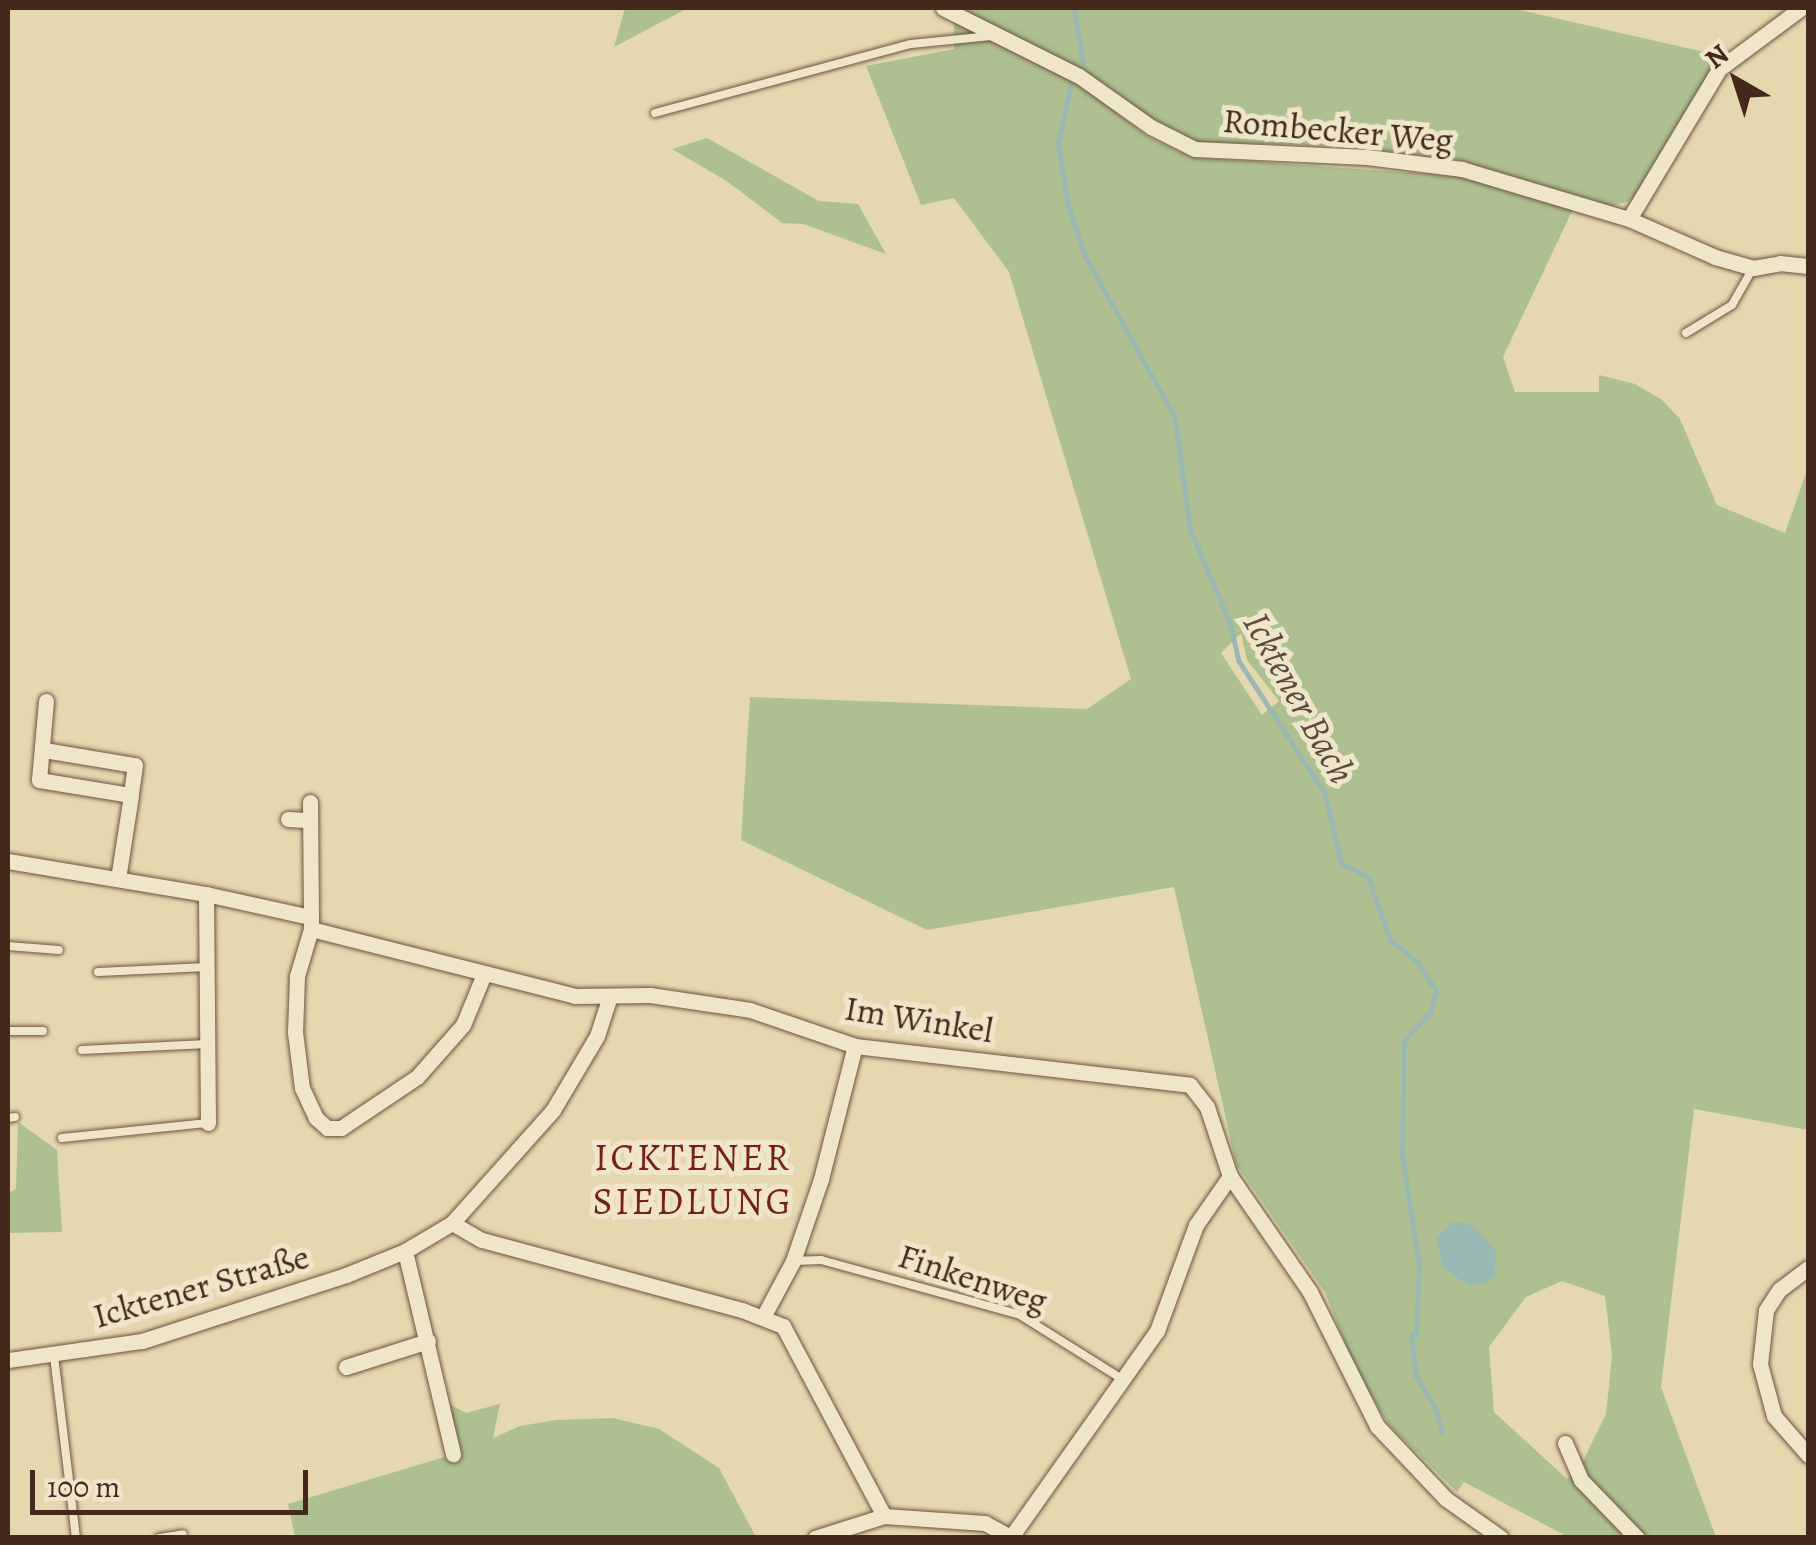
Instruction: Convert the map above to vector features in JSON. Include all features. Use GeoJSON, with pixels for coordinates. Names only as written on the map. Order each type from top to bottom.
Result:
{"type":"FeatureCollection","features":[{"type":"Feature","properties":{"kind":"street","name":"Rombecker Weg"},"geometry":{"type":"LineString","coordinates":[[943,8],[1079,76],[1151,127],[1195,149],[1367,158],[1462,169],[1629,219],[1715,257],[1752,268],[1780,263],[1808,266]]}},
{"type":"Feature","properties":{"kind":"street"},"geometry":{"type":"LineString","coordinates":[[1629,219],[1719,69],[1801,8]]}},
{"type":"Feature","properties":{"kind":"street"},"geometry":{"type":"LineString","coordinates":[[46,700],[39,741],[44,750],[40,780],[131,795]]}},
{"type":"Feature","properties":{"kind":"street"},"geometry":{"type":"LineString","coordinates":[[44,750],[135,764],[118,879]]}},
{"type":"Feature","properties":{"kind":"street"},"geometry":{"type":"LineString","coordinates":[[310,802],[310,923],[297,976],[296,1061],[302,1088],[316,1118],[327,1128],[340,1128],[417,1077],[463,1025],[484,974]]}},
{"type":"Feature","properties":{"kind":"street"},"geometry":{"type":"LineString","coordinates":[[288,820],[310,820]]}},
{"type":"Feature","properties":{"kind":"street","name":"Im Winkel"},"geometry":{"type":"LineString","coordinates":[[8,861],[206,894],[484,974],[576,996],[655,996],[750,1010],[855,1046],[1190,1085],[1207,1107],[1230,1176]]}},
{"type":"Feature","properties":{"kind":"street"},"geometry":{"type":"LineString","coordinates":[[206,894],[208,1123]]}},
{"type":"Feature","properties":{"kind":"street","name":"Icktener Straße"},"geometry":{"type":"LineString","coordinates":[[8,1360],[142,1341],[346,1276],[406,1251],[452,1223],[553,1110],[597,1036],[609,998]]}},
{"type":"Feature","properties":{"kind":"street"},"geometry":{"type":"LineString","coordinates":[[763,1316],[793,1261],[821,1179],[855,1046]]}},
{"type":"Feature","properties":{"kind":"street"},"geometry":{"type":"LineString","coordinates":[[815,1538],[884,1516],[986,1523],[1011,1537],[1163,1319],[1196,1224],[1230,1176],[1247,1207],[1310,1292],[1377,1426],[1446,1499],[1501,1538]]}},
{"type":"Feature","properties":{"kind":"street"},"geometry":{"type":"LineString","coordinates":[[452,1223],[482,1240],[763,1316],[782,1326],[884,1516]]}},
{"type":"Feature","properties":{"kind":"street"},"geometry":{"type":"LineString","coordinates":[[406,1251],[453,1454]]}},
{"type":"Feature","properties":{"kind":"street"},"geometry":{"type":"LineString","coordinates":[[1808,1268],[1779,1290],[1766,1310],[1760,1364],[1774,1416],[1808,1455]]}},
{"type":"Feature","properties":{"kind":"street"},"geometry":{"type":"LineString","coordinates":[[346,1367],[428,1341]]}},
{"type":"Feature","properties":{"kind":"street"},"geometry":{"type":"LineString","coordinates":[[1564,1443],[1581,1480],[1637,1538]]}},
{"type":"Feature","properties":{"kind":"lane"},"geometry":{"type":"LineString","coordinates":[[655,113],[911,44],[1002,36]]}},
{"type":"Feature","properties":{"kind":"lane"},"geometry":{"type":"LineString","coordinates":[[1686,334],[1732,305],[1752,268]]}},
{"type":"Feature","properties":{"kind":"lane"},"geometry":{"type":"LineString","coordinates":[[8,946],[60,950]]}},
{"type":"Feature","properties":{"kind":"lane"},"geometry":{"type":"LineString","coordinates":[[98,972],[208,967]]}},
{"type":"Feature","properties":{"kind":"lane"},"geometry":{"type":"LineString","coordinates":[[8,1031],[43,1031]]}},
{"type":"Feature","properties":{"kind":"lane"},"geometry":{"type":"LineString","coordinates":[[82,1050],[208,1044]]}},
{"type":"Feature","properties":{"kind":"lane"},"geometry":{"type":"LineString","coordinates":[[62,1138],[208,1123]]}},
{"type":"Feature","properties":{"kind":"lane","name":"Finkenweg"},"geometry":{"type":"LineString","coordinates":[[793,1261],[821,1260],[1020,1314],[1124,1380]]}},
{"type":"Feature","properties":{"kind":"lane"},"geometry":{"type":"LineString","coordinates":[[54,1356],[76,1538]]}},
{"type":"Feature","properties":{"kind":"lane"},"geometry":{"type":"LineString","coordinates":[[158,1538],[183,1534]]}},
{"type":"Feature","properties":{"kind":"green space"},"geometry":{"type":"Polygon","coordinates":[[[625,8],[688,8],[614,47],[625,8]]]}},
{"type":"Feature","properties":{"kind":"green space"},"geometry":{"type":"Polygon","coordinates":[[[954,8],[1511,8],[1722,56],[1633,200],[1612,206],[1458,160],[1343,146],[1194,142],[1149,119],[1095,79],[1085,89],[1148,137],[1191,157],[1457,176],[1574,207],[1503,357],[1515,392],[1599,392],[1599,375],[1635,384],[1662,400],[1680,419],[1717,505],[1785,533],[1808,467],[1808,1130],[1694,1109],[1661,1387],[1716,1537],[1568,1537],[1464,1482],[1457,1492],[1389,1425],[1356,1372],[1325,1292],[1236,1164],[1174,887],[927,930],[741,840],[750,697],[1087,709],[1131,679],[1009,272],[954,198],[921,205],[866,66],[954,49],[954,8]],[[1241,633],[1221,653],[1262,715],[1279,701],[1247,660],[1241,633]],[[1562,1281],[1526,1297],[1489,1347],[1494,1412],[1567,1479],[1581,1465],[1606,1414],[1612,1356],[1605,1296],[1562,1281]]]}},
{"type":"Feature","properties":{"kind":"green space"},"geometry":{"type":"Polygon","coordinates":[[[707,138],[819,201],[858,204],[886,254],[803,224],[782,223],[728,182],[672,149],[707,138]]]}},
{"type":"Feature","properties":{"kind":"green space"},"geometry":{"type":"Polygon","coordinates":[[[18,1122],[57,1150],[62,1232],[8,1233],[8,1193],[16,1189],[18,1122]]]}},
{"type":"Feature","properties":{"kind":"green space"},"geometry":{"type":"Polygon","coordinates":[[[449,1404],[466,1413],[500,1404],[493,1438],[520,1426],[556,1420],[613,1418],[659,1429],[719,1468],[756,1537],[295,1537],[288,1504],[461,1452],[449,1404]]]}},
{"type":"Feature","properties":{"kind":"water"},"geometry":{"type":"Polygon","coordinates":[[[1453,1222],[1473,1225],[1496,1250],[1495,1275],[1486,1283],[1469,1286],[1443,1268],[1436,1237],[1453,1222]]]}},
{"type":"Feature","properties":{"kind":"waterway","name":"Icktener Bach"},"geometry":{"type":"LineString","coordinates":[[1074,8],[1083,63]]}},
{"type":"Feature","properties":{"kind":"waterway","name":"Icktener Bach"},"geometry":{"type":"LineString","coordinates":[[1071,83],[1058,143],[1068,206],[1085,256],[1175,418],[1190,530],[1230,624],[1238,660],[1325,794],[1341,863],[1368,877],[1390,940],[1418,963],[1436,991],[1430,1012],[1404,1041],[1402,1156],[1419,1264],[1416,1334],[1411,1336],[1416,1376],[1435,1408],[1442,1432]]}},
{"type":"Feature","properties":{"kind":"district","name":"ICKTENER SIEDLUNG"},"geometry":{"type":"Point","coordinates":[693,1180]}}]}
